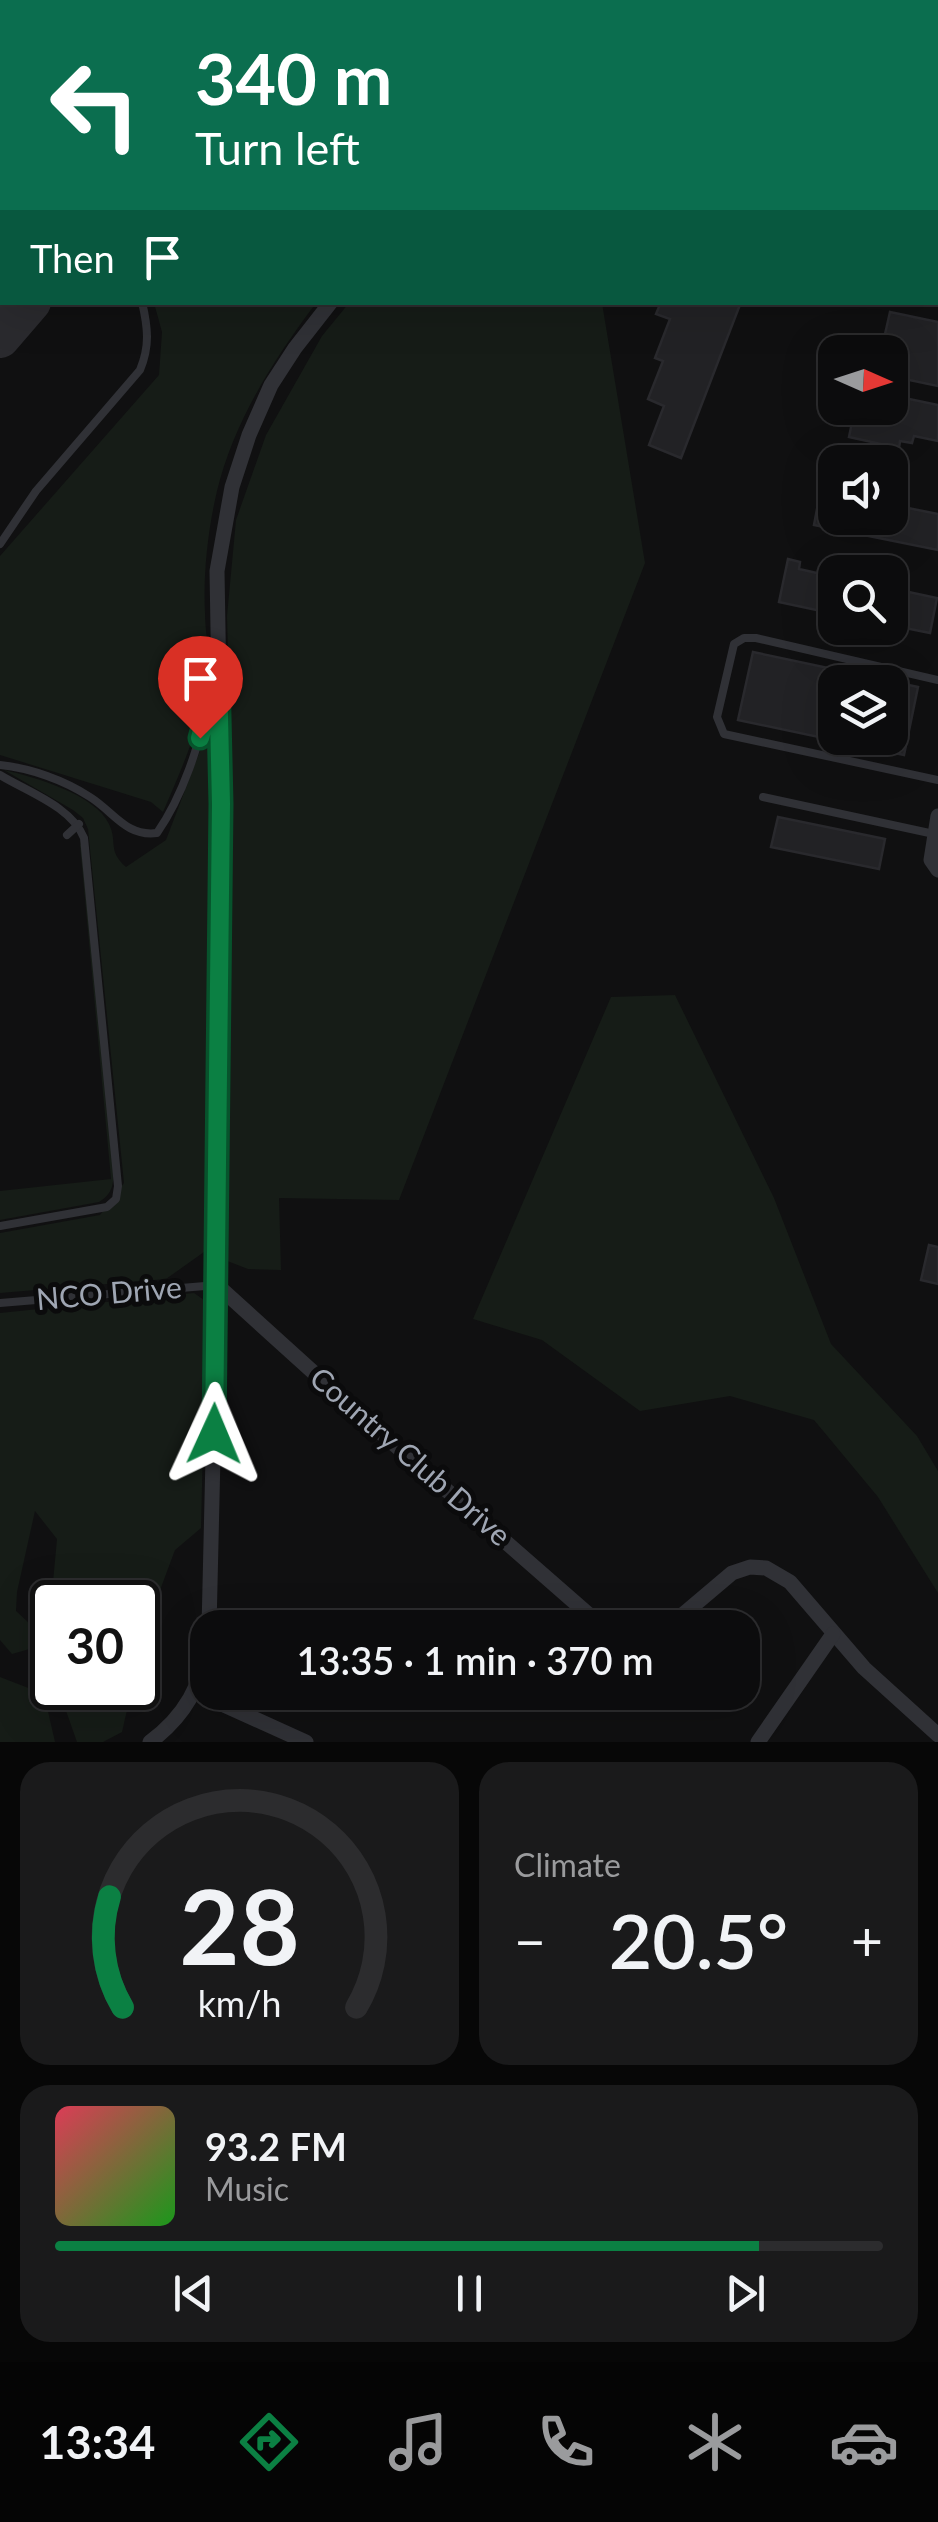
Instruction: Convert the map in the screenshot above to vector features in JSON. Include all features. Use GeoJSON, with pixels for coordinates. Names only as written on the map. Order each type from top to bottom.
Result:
{"type":"FeatureCollection","features":[{"type":"Feature","properties":{"kind":"street"},"geometry":{"type":"LineString","coordinates":[[209,1610],[221,804],[217,571],[232,487],[249,435],[271,385],[329,305]]}},
{"type":"Feature","properties":{"kind":"street"},"geometry":{"type":"LineString","coordinates":[[938,816],[930,860],[938,870]]}},
{"type":"Feature","properties":{"kind":"street","name":"Country Club Drive"},"geometry":{"type":"LineString","coordinates":[[217,1284],[354,1410],[583,1610]]}},
{"type":"Feature","properties":{"kind":"street"},"geometry":{"type":"LineString","coordinates":[[688,1610],[732,1573],[750,1567],[766,1568],[790,1582],[864,1668],[938,1734]]}},
{"type":"Feature","properties":{"kind":"street"},"geometry":{"type":"LineString","coordinates":[[758,1742],[834,1634]]}},
{"type":"Feature","properties":{"kind":"street"},"geometry":{"type":"LineString","coordinates":[[150,1742],[179,1716],[190,1700]]}},
{"type":"Feature","properties":{"kind":"street"},"geometry":{"type":"LineString","coordinates":[[235,1710],[306,1742]]}},
{"type":"Feature","properties":{"kind":"lane"},"geometry":{"type":"LineString","coordinates":[[0,544],[36,491],[140,370],[147,353],[148,330],[143,305]]}},
{"type":"Feature","properties":{"kind":"lane"},"geometry":{"type":"LineString","coordinates":[[938,680],[744,638],[734,644],[717,717],[724,734],[938,780]]}},
{"type":"Feature","properties":{"kind":"lane"},"geometry":{"type":"LineString","coordinates":[[0,765],[24,768],[94,798],[132,831],[158,833],[187,774],[218,673]]}},
{"type":"Feature","properties":{"kind":"lane"},"geometry":{"type":"LineString","coordinates":[[0,775],[79,824],[86,855],[118,1174],[116,1198],[96,1210],[0,1226]]}},
{"type":"Feature","properties":{"kind":"lane"},"geometry":{"type":"LineString","coordinates":[[763,797],[934,834]]}},
{"type":"Feature","properties":{"kind":"lane"},"geometry":{"type":"LineString","coordinates":[[67,835],[79,824]]}},
{"type":"Feature","properties":{"kind":"lane","name":"NCO Drive"},"geometry":{"type":"LineString","coordinates":[[0,1303],[217,1284]]}},
{"type":"Feature","properties":{"kind":"shaded area"},"geometry":{"type":"Polygon","coordinates":[[[155,305],[315,305],[257,392],[224,465],[206,567],[205,692],[191,744],[163,812],[151,802],[0,755],[0,556],[159,375],[162,332],[155,305]]]}},
{"type":"Feature","properties":{"kind":"shaded area"},"geometry":{"type":"Polygon","coordinates":[[[347,305],[602,305],[645,563],[399,1200],[279,1198],[281,1270],[248,1269],[204,1252],[166,1279],[0,1293],[0,1233],[100,1215],[124,1183],[88,829],[73,810],[4,770],[62,788],[91,804],[109,824],[115,851],[126,867],[166,840],[211,722],[215,816],[232,800],[227,616],[236,520],[266,435],[322,336],[347,305]]]}},
{"type":"Feature","properties":{"kind":"shaded area"},"geometry":{"type":"Polygon","coordinates":[[[82,844],[114,1172],[112,1186],[99,1202],[0,1220],[0,1191],[111,1179],[82,844]]]}},
{"type":"Feature","properties":{"kind":"shaded area"},"geometry":{"type":"Polygon","coordinates":[[[675,995],[774,1198],[831,1344],[917,1436],[938,1471],[938,1593],[878,1497],[814,1420],[730,1396],[640,1411],[542,1340],[473,1319],[611,997],[675,995]]]}},
{"type":"Feature","properties":{"kind":"shaded area"},"geometry":{"type":"Polygon","coordinates":[[[194,1293],[204,1300],[206,1319],[201,1528],[175,1550],[160,1590],[160,1580],[53,1580],[57,1539],[35,1511],[16,1611],[30,1624],[30,1649],[12,1654],[0,1640],[0,1313],[194,1293]]]}},
{"type":"Feature","properties":{"kind":"shaded area"},"geometry":{"type":"Polygon","coordinates":[[[0,1677],[30,1689],[30,1710],[48,1710],[55,1742],[0,1742],[0,1677]]]}},
{"type":"Feature","properties":{"kind":"shaded area"},"geometry":{"type":"Polygon","coordinates":[[[66,1710],[127,1710],[122,1732],[103,1742],[77,1742],[66,1710]]]}},
{"type":"Feature","properties":{"kind":"building"},"geometry":{"type":"Polygon","coordinates":[[[660,305],[740,305],[681,458],[649,445],[664,406],[648,399],[663,361],[655,358],[670,319],[656,314],[660,305]]]}},
{"type":"Feature","properties":{"kind":"building"},"geometry":{"type":"Polygon","coordinates":[[[890,312],[938,322],[938,386],[908,380],[908,335],[885,335],[890,312]]]}},
{"type":"Feature","properties":{"kind":"building"},"geometry":{"type":"Polygon","coordinates":[[[908,399],[938,405],[938,441],[914,436],[912,443],[885,445],[849,437],[851,425],[908,425],[908,399]]]}},
{"type":"Feature","properties":{"kind":"building"},"geometry":{"type":"Polygon","coordinates":[[[908,508],[938,514],[938,550],[864,535],[908,535],[908,508]]]}},
{"type":"Feature","properties":{"kind":"building"},"geometry":{"type":"Polygon","coordinates":[[[788,559],[800,562],[799,569],[818,573],[818,610],[779,602],[788,559]]]}},
{"type":"Feature","properties":{"kind":"building"},"geometry":{"type":"Polygon","coordinates":[[[908,592],[937,598],[930,633],[908,629],[908,592]]]}},
{"type":"Feature","properties":{"kind":"building"},"geometry":{"type":"Polygon","coordinates":[[[753,652],[818,666],[818,737],[738,720],[753,652]]]}},
{"type":"Feature","properties":{"kind":"building"},"geometry":{"type":"Polygon","coordinates":[[[908,685],[918,687],[908,736],[908,685]]]}},
{"type":"Feature","properties":{"kind":"building"},"geometry":{"type":"Polygon","coordinates":[[[778,817],[885,839],[879,869],[771,847],[778,817]]]}},
{"type":"Feature","properties":{"kind":"building"},"geometry":{"type":"Polygon","coordinates":[[[929,1245],[938,1247],[938,1284],[921,1280],[929,1245]]]}},
{"type":"Feature","properties":{"kind":"taxiway"},"geometry":{"type":"LineString","coordinates":[[0,338],[28,305]]}},
{"type":"Feature","properties":{"kind":"route"},"geometry":{"type":"LineString","coordinates":[[200,738],[218,673],[221,804],[214,1434]]}}]}
